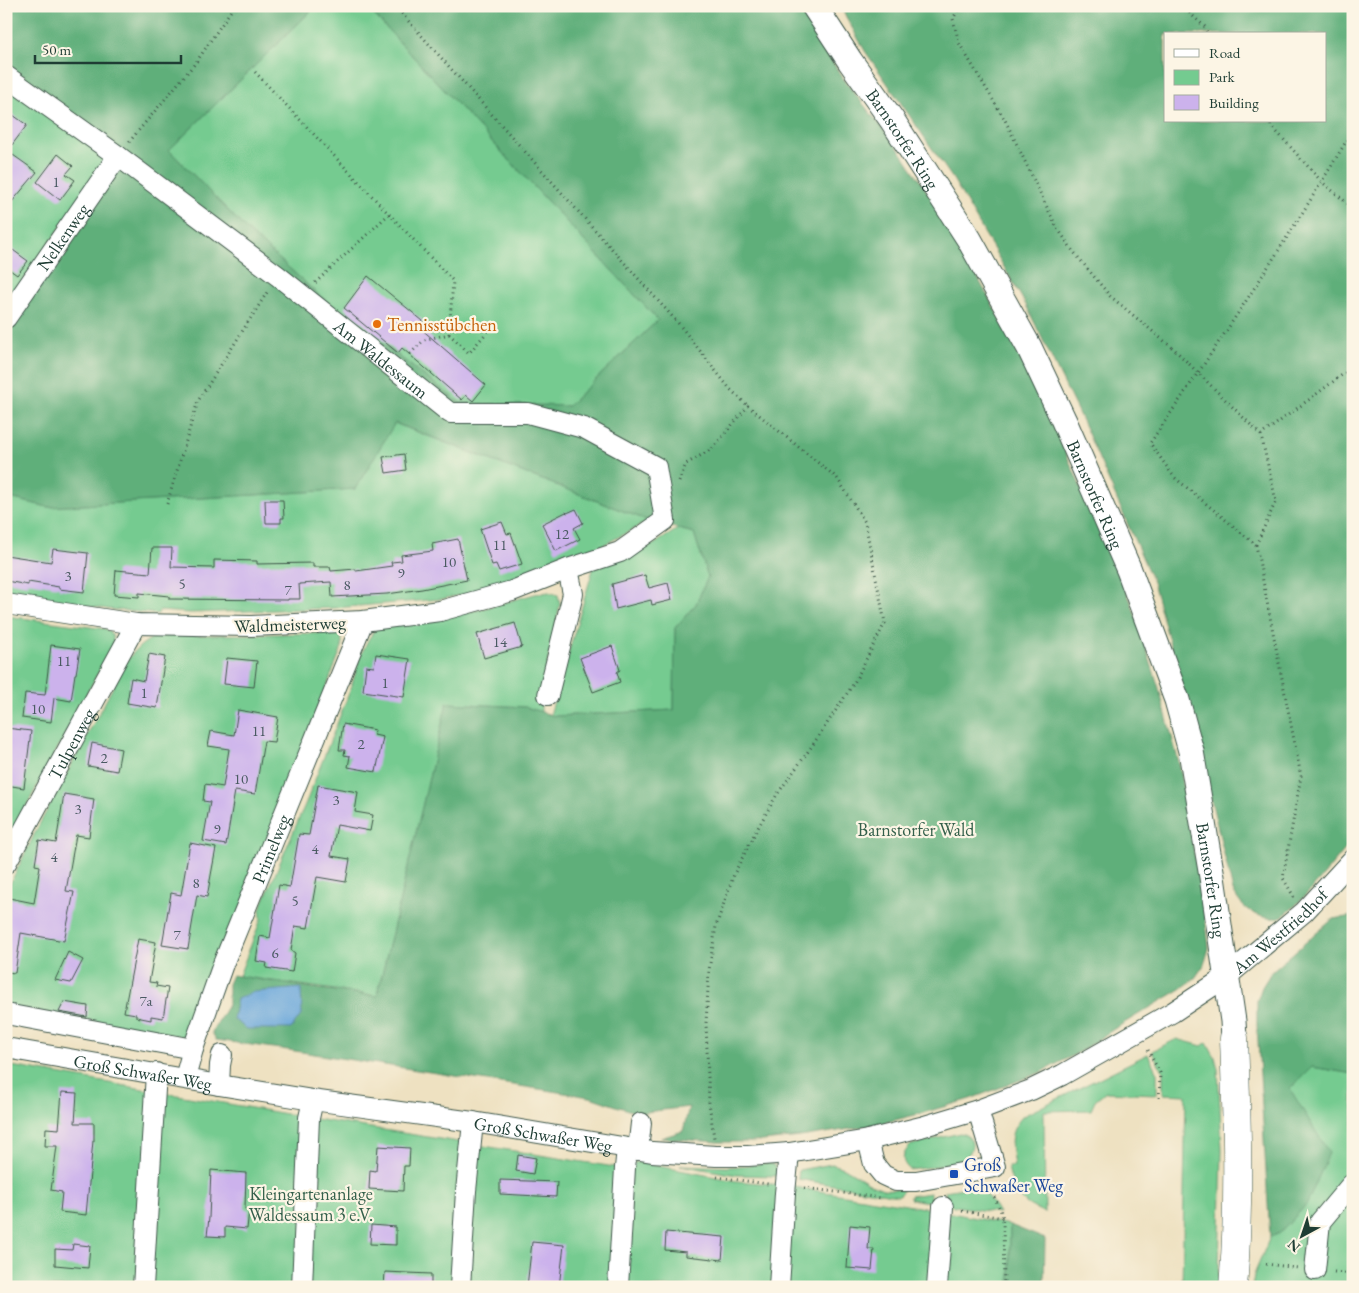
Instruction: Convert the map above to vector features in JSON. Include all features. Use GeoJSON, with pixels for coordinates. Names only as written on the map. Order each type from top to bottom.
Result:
{"type":"FeatureCollection","features":[{"type":"Feature","properties":{"kind":"highway"},"geometry":{"type":"LineString","coordinates":[[1233,1287],[1237,1182],[1234,1038]]}},
{"type":"Feature","properties":{"kind":"main road","name":"Barnstorfer Ring"},"geometry":{"type":"LineString","coordinates":[[814,6],[850,62],[892,120],[969,239],[1033,356],[1064,420],[1122,553],[1177,700],[1191,751],[1212,877],[1234,1038]]}},
{"type":"Feature","properties":{"kind":"street","name":"Am Waldessaum"},"geometry":{"type":"LineString","coordinates":[[6,76],[118,156],[278,276],[450,413],[528,413],[584,428],[656,467],[665,520],[620,552],[568,569]]}},
{"type":"Feature","properties":{"kind":"street","name":"Nelkenweg"},"geometry":{"type":"LineString","coordinates":[[6,318],[118,156]]}},
{"type":"Feature","properties":{"kind":"street","name":"Waldmeisterweg"},"geometry":{"type":"LineString","coordinates":[[6,604],[136,624],[251,626],[364,621],[440,611],[512,591],[568,569]]}},
{"type":"Feature","properties":{"kind":"street"},"geometry":{"type":"LineString","coordinates":[[548,695],[574,594],[568,569]]}},
{"type":"Feature","properties":{"kind":"street","name":"Primelweg"},"geometry":{"type":"LineString","coordinates":[[185,1078],[193,1049],[227,955],[364,621]]}},
{"type":"Feature","properties":{"kind":"street","name":"Tulpenweg"},"geometry":{"type":"LineString","coordinates":[[6,863],[136,624]]}},
{"type":"Feature","properties":{"kind":"street","name":"Am Westfriedhof"},"geometry":{"type":"LineString","coordinates":[[1226,977],[1304,912],[1350,867]]}},
{"type":"Feature","properties":{"kind":"street","name":"Groß Schwaßer Weg"},"geometry":{"type":"LineString","coordinates":[[6,1048],[313,1100],[473,1122],[652,1152],[748,1156],[789,1153],[868,1140],[978,1110],[1031,1090],[1062,1075],[1166,1016],[1226,977]]}},
{"type":"Feature","properties":{"kind":"street"},"geometry":{"type":"LineString","coordinates":[[6,1014],[193,1049]]}},
{"type":"Feature","properties":{"kind":"street"},"geometry":{"type":"LineString","coordinates":[[219,1084],[222,1055]]}},
{"type":"Feature","properties":{"kind":"street"},"geometry":{"type":"LineString","coordinates":[[143,1287],[156,1073]]}},
{"type":"Feature","properties":{"kind":"street"},"geometry":{"type":"LineString","coordinates":[[302,1287],[309,1118],[313,1100]]}},
{"type":"Feature","properties":{"kind":"street"},"geometry":{"type":"LineString","coordinates":[[868,1140],[874,1164],[883,1175],[896,1181],[916,1181],[995,1167],[978,1110]]}},
{"type":"Feature","properties":{"kind":"street"},"geometry":{"type":"LineString","coordinates":[[460,1287],[466,1191],[473,1122]]}},
{"type":"Feature","properties":{"kind":"street"},"geometry":{"type":"LineString","coordinates":[[618,1287],[625,1168],[641,1123]]}},
{"type":"Feature","properties":{"kind":"street"},"geometry":{"type":"LineString","coordinates":[[779,1287],[789,1153]]}},
{"type":"Feature","properties":{"kind":"street"},"geometry":{"type":"LineString","coordinates":[[1315,1270],[1320,1222],[1351,1184],[1353,1184]]}},
{"type":"Feature","properties":{"kind":"street"},"geometry":{"type":"LineString","coordinates":[[937,1287],[943,1207]]}},
{"type":"Feature","properties":{"kind":"path"},"geometry":{"type":"LineString","coordinates":[[118,156],[197,61],[234,6]]}},
{"type":"Feature","properties":{"kind":"path"},"geometry":{"type":"LineString","coordinates":[[395,6],[678,322],[730,389],[748,406],[837,478],[865,522],[885,623],[854,683],[776,796],[755,833],[734,874],[716,926],[709,970],[706,1023],[709,1102],[716,1156]]}},
{"type":"Feature","properties":{"kind":"path"},"geometry":{"type":"LineString","coordinates":[[960,6],[953,19],[959,44],[1005,120],[1056,226],[1073,251],[1110,296],[1176,350],[1198,374],[1261,434],[1276,500],[1256,545],[1300,776],[1283,878],[1304,912]]}},
{"type":"Feature","properties":{"kind":"path"},"geometry":{"type":"LineString","coordinates":[[1182,6],[1207,32]]}},
{"type":"Feature","properties":{"kind":"path"},"geometry":{"type":"LineString","coordinates":[[255,72],[453,280],[449,334]]}},
{"type":"Feature","properties":{"kind":"path"},"geometry":{"type":"LineString","coordinates":[[1268,122],[1322,182],[1353,208]]}},
{"type":"Feature","properties":{"kind":"path"},"geometry":{"type":"LineString","coordinates":[[1256,545],[1174,477],[1150,443],[1198,374],[1322,182],[1353,130]]}},
{"type":"Feature","properties":{"kind":"path"},"geometry":{"type":"LineString","coordinates":[[302,296],[389,214]]}},
{"type":"Feature","properties":{"kind":"path"},"geometry":{"type":"LineString","coordinates":[[167,504],[198,400],[278,276]]}},
{"type":"Feature","properties":{"kind":"path"},"geometry":{"type":"LineString","coordinates":[[449,334],[469,353],[494,324]]}},
{"type":"Feature","properties":{"kind":"path"},"geometry":{"type":"LineString","coordinates":[[394,369],[424,340],[449,334]]}},
{"type":"Feature","properties":{"kind":"path"},"geometry":{"type":"LineString","coordinates":[[1261,434],[1353,367]]}},
{"type":"Feature","properties":{"kind":"path"},"geometry":{"type":"LineString","coordinates":[[679,483],[686,464],[712,450],[748,406]]}},
{"type":"Feature","properties":{"kind":"path"},"geometry":{"type":"LineString","coordinates":[[1148,1050],[1160,1073],[1159,1101]]}},
{"type":"Feature","properties":{"kind":"path"},"geometry":{"type":"LineString","coordinates":[[995,1167],[989,1185],[1003,1218],[1004,1287]]}},
{"type":"Feature","properties":{"kind":"path"},"geometry":{"type":"LineString","coordinates":[[943,1207],[1003,1218]]}},
{"type":"Feature","properties":{"kind":"green space","name":"Barnstorfer Wald"},"geometry":{"type":"Polygon","coordinates":[[[6,6],[316,6],[169,150],[246,229],[321,297],[460,403],[568,406],[658,320],[366,6],[798,6],[845,81],[901,152],[948,223],[1010,337],[1061,442],[1131,602],[1158,685],[1180,767],[1209,948],[1204,965],[1195,978],[1181,989],[1076,1054],[1039,1073],[970,1099],[875,1125],[800,1137],[753,1142],[718,1142],[661,1138],[683,1131],[689,1107],[637,1113],[590,1097],[216,1040],[212,1032],[228,1005],[228,984],[232,975],[377,996],[447,703],[525,707],[555,716],[674,710],[675,628],[696,604],[708,577],[694,533],[649,521],[395,423],[355,489],[48,507],[6,497],[6,318],[118,156],[6,76],[6,6]]]}},
{"type":"Feature","properties":{"kind":"green space"},"geometry":{"type":"Polygon","coordinates":[[[316,6],[366,6],[658,320],[568,406],[460,403],[321,297],[246,229],[169,150],[316,6]]]}},
{"type":"Feature","properties":{"kind":"green space"},"geometry":{"type":"Polygon","coordinates":[[[840,6],[1353,6],[1353,840],[1311,890],[1282,916],[1272,918],[1254,913],[1243,905],[1233,891],[1201,758],[1153,582],[1086,429],[1026,305],[953,179],[865,51],[840,6]]]}},
{"type":"Feature","properties":{"kind":"green space"},"geometry":{"type":"Polygon","coordinates":[[[6,83],[110,157],[6,305],[6,83]]]}},
{"type":"Feature","properties":{"kind":"green space"},"geometry":{"type":"Polygon","coordinates":[[[394,423],[649,521],[592,551],[517,583],[442,599],[335,608],[190,613],[159,611],[158,614],[107,609],[6,594],[6,497],[48,507],[355,489],[394,423]]]}},
{"type":"Feature","properties":{"kind":"green space"},"geometry":{"type":"Polygon","coordinates":[[[678,529],[694,533],[708,577],[696,604],[675,628],[674,710],[550,715],[594,566],[622,558],[654,544],[678,529]]]}},
{"type":"Feature","properties":{"kind":"green space"},"geometry":{"type":"Polygon","coordinates":[[[549,592],[558,595],[560,604],[541,693],[541,712],[525,707],[447,703],[377,996],[239,976],[261,919],[260,909],[307,800],[351,688],[360,657],[376,628],[478,610],[535,594],[549,592]]]}},
{"type":"Feature","properties":{"kind":"green space"},"geometry":{"type":"Polygon","coordinates":[[[6,616],[106,629],[111,633],[113,639],[112,647],[6,844],[6,616]]]}},
{"type":"Feature","properties":{"kind":"green space"},"geometry":{"type":"Polygon","coordinates":[[[335,633],[340,635],[342,647],[191,1038],[6,1006],[6,892],[38,827],[131,655],[144,643],[156,636],[335,633]]]}},
{"type":"Feature","properties":{"kind":"green space"},"geometry":{"type":"Polygon","coordinates":[[[1353,916],[1353,1074],[1312,1067],[1290,1089],[1329,1153],[1307,1204],[1280,1233],[1270,1237],[1257,1001],[1262,987],[1272,971],[1333,919],[1353,916]]]}},
{"type":"Feature","properties":{"kind":"green space"},"geometry":{"type":"Polygon","coordinates":[[[1177,1039],[1202,1046],[1207,1042],[1215,1057],[1218,1069],[1222,1150],[1217,1287],[1182,1287],[1186,1095],[1163,1094],[1163,1072],[1152,1051],[1177,1039]]]}},
{"type":"Feature","properties":{"kind":"green space"},"geometry":{"type":"Polygon","coordinates":[[[1148,1054],[1157,1073],[1157,1094],[1106,1092],[1095,1101],[1091,1110],[1044,1111],[1045,1213],[1026,1203],[1014,1186],[1008,1166],[1014,1166],[1011,1139],[1018,1122],[1023,1116],[1148,1054]]]}},
{"type":"Feature","properties":{"kind":"green space","name":"Kleingartenanlage Waldessaum 3 e.V."},"geometry":{"type":"Polygon","coordinates":[[[6,1065],[309,1118],[627,1169],[630,1165],[637,1162],[737,1181],[782,1185],[937,1210],[1010,1225],[1010,1287],[6,1287],[6,1065]]]}},
{"type":"Feature","properties":{"kind":"green space"},"geometry":{"type":"Polygon","coordinates":[[[1312,1067],[1353,1074],[1351,1211],[1353,1215],[1353,1287],[1252,1287],[1254,1275],[1270,1237],[1280,1233],[1289,1089],[1312,1067]]]}},
{"type":"Feature","properties":{"kind":"green space"},"geometry":{"type":"Polygon","coordinates":[[[960,1133],[970,1139],[972,1147],[964,1160],[959,1163],[910,1170],[905,1164],[904,1154],[911,1145],[960,1133]]]}},
{"type":"Feature","properties":{"kind":"green space"},"geometry":{"type":"Polygon","coordinates":[[[769,1163],[777,1169],[777,1175],[737,1175],[680,1165],[729,1167],[769,1163]]]}},
{"type":"Feature","properties":{"kind":"green space"},"geometry":{"type":"Polygon","coordinates":[[[832,1164],[846,1169],[883,1189],[904,1190],[898,1196],[798,1179],[799,1170],[832,1164]]]}},
{"type":"Feature","properties":{"kind":"green space"},"geometry":{"type":"Polygon","coordinates":[[[969,1187],[983,1193],[999,1213],[910,1199],[910,1196],[930,1193],[930,1198],[946,1196],[945,1191],[969,1187]]]}},
{"type":"Feature","properties":{"kind":"green space"},"geometry":{"type":"Polygon","coordinates":[[[1010,1225],[1045,1239],[1044,1287],[1010,1287],[1010,1225]]]}},
{"type":"Feature","properties":{"kind":"water"},"geometry":{"type":"Polygon","coordinates":[[[301,988],[302,1014],[291,1029],[247,1029],[233,1019],[237,999],[253,992],[301,988]]]}},
{"type":"Feature","properties":{"kind":"building"},"geometry":{"type":"Polygon","coordinates":[[[6,110],[27,125],[6,153],[6,110]]]}},
{"type":"Feature","properties":{"kind":"building"},"geometry":{"type":"Polygon","coordinates":[[[58,154],[73,166],[66,174],[75,180],[60,200],[37,182],[58,154]]]}},
{"type":"Feature","properties":{"kind":"building"},"geometry":{"type":"Polygon","coordinates":[[[13,155],[37,172],[6,209],[6,165],[13,155]]]}},
{"type":"Feature","properties":{"kind":"building"},"geometry":{"type":"Polygon","coordinates":[[[6,245],[28,261],[17,275],[6,267],[6,245]]]}},
{"type":"Feature","properties":{"kind":"building"},"geometry":{"type":"Polygon","coordinates":[[[368,276],[423,321],[419,327],[486,385],[473,401],[466,395],[462,400],[402,348],[398,353],[344,308],[368,276]]]}},
{"type":"Feature","properties":{"kind":"building"},"geometry":{"type":"Polygon","coordinates":[[[404,454],[406,470],[386,473],[383,457],[404,454]]]}},
{"type":"Feature","properties":{"kind":"building"},"geometry":{"type":"Polygon","coordinates":[[[265,500],[283,500],[284,518],[281,518],[281,523],[266,523],[265,500]]]}},
{"type":"Feature","properties":{"kind":"building"},"geometry":{"type":"Polygon","coordinates":[[[576,509],[583,523],[574,528],[580,539],[556,551],[542,524],[576,509]]]}},
{"type":"Feature","properties":{"kind":"building"},"geometry":{"type":"Polygon","coordinates":[[[502,522],[507,534],[511,533],[522,564],[499,571],[496,564],[492,565],[480,529],[502,522]]]}},
{"type":"Feature","properties":{"kind":"building"},"geometry":{"type":"Polygon","coordinates":[[[458,539],[467,580],[422,589],[387,594],[332,597],[331,582],[299,584],[300,599],[288,600],[169,599],[169,596],[139,593],[139,597],[114,595],[116,570],[150,573],[152,548],[172,548],[171,567],[214,568],[214,560],[257,561],[257,564],[313,563],[313,567],[330,567],[331,571],[356,569],[356,571],[392,566],[391,562],[402,561],[401,555],[433,551],[432,544],[458,539]]]}},
{"type":"Feature","properties":{"kind":"building"},"geometry":{"type":"Polygon","coordinates":[[[53,549],[88,553],[84,592],[28,582],[28,585],[6,581],[6,555],[51,562],[53,549]]]}},
{"type":"Feature","properties":{"kind":"building"},"geometry":{"type":"Polygon","coordinates":[[[645,575],[649,588],[668,583],[672,600],[652,605],[651,600],[616,609],[612,584],[645,575]]]}},
{"type":"Feature","properties":{"kind":"building"},"geometry":{"type":"Polygon","coordinates":[[[515,623],[522,647],[484,658],[477,634],[515,623]]]}},
{"type":"Feature","properties":{"kind":"building"},"geometry":{"type":"Polygon","coordinates":[[[51,645],[80,649],[71,701],[54,698],[51,722],[22,718],[25,693],[45,695],[51,645]]]}},
{"type":"Feature","properties":{"kind":"building"},"geometry":{"type":"Polygon","coordinates":[[[612,646],[620,670],[617,672],[620,682],[593,692],[580,658],[612,646]]]}},
{"type":"Feature","properties":{"kind":"building"},"geometry":{"type":"Polygon","coordinates":[[[149,654],[165,657],[157,708],[127,703],[131,678],[144,681],[149,654]]]}},
{"type":"Feature","properties":{"kind":"building"},"geometry":{"type":"Polygon","coordinates":[[[376,654],[410,659],[404,697],[363,691],[366,666],[374,667],[376,654]]]}},
{"type":"Feature","properties":{"kind":"building"},"geometry":{"type":"Polygon","coordinates":[[[227,658],[257,661],[254,687],[224,684],[227,658]]]}},
{"type":"Feature","properties":{"kind":"building"},"geometry":{"type":"Polygon","coordinates":[[[238,710],[278,717],[274,742],[264,741],[255,794],[235,791],[226,845],[203,841],[210,802],[203,801],[205,784],[223,787],[229,749],[208,746],[211,731],[234,735],[238,710]]]}},
{"type":"Feature","properties":{"kind":"building"},"geometry":{"type":"Polygon","coordinates":[[[343,724],[375,730],[374,735],[383,737],[376,772],[348,767],[350,756],[344,755],[345,750],[339,750],[343,724]]]}},
{"type":"Feature","properties":{"kind":"building"},"geometry":{"type":"Polygon","coordinates":[[[6,728],[31,731],[24,788],[6,785],[6,728]]]}},
{"type":"Feature","properties":{"kind":"building"},"geometry":{"type":"Polygon","coordinates":[[[92,743],[121,749],[117,771],[88,766],[92,743]]]}},
{"type":"Feature","properties":{"kind":"building"},"geometry":{"type":"Polygon","coordinates":[[[318,785],[358,792],[355,812],[373,815],[370,831],[337,825],[331,856],[350,859],[346,882],[317,877],[308,928],[295,926],[291,950],[295,953],[292,972],[266,968],[267,963],[256,961],[260,936],[270,938],[279,885],[290,887],[299,834],[309,835],[318,785]]]}},
{"type":"Feature","properties":{"kind":"building"},"geometry":{"type":"Polygon","coordinates":[[[64,794],[94,799],[89,837],[76,835],[66,891],[74,892],[64,941],[21,933],[15,973],[6,972],[6,913],[9,898],[34,903],[40,866],[35,865],[39,840],[56,843],[64,794]]]}},
{"type":"Feature","properties":{"kind":"building"},"geometry":{"type":"Polygon","coordinates":[[[190,843],[216,848],[207,897],[197,895],[188,949],[162,945],[171,893],[181,895],[190,843]]]}},
{"type":"Feature","properties":{"kind":"building"},"geometry":{"type":"Polygon","coordinates":[[[138,939],[156,942],[149,982],[157,983],[156,986],[168,988],[163,1018],[151,1016],[151,1020],[124,1012],[138,939]]]}},
{"type":"Feature","properties":{"kind":"building"},"geometry":{"type":"Polygon","coordinates":[[[68,952],[83,960],[71,983],[55,980],[68,952]]]}},
{"type":"Feature","properties":{"kind":"building"},"geometry":{"type":"Polygon","coordinates":[[[64,1002],[88,1006],[87,1017],[59,1012],[64,1002]]]}},
{"type":"Feature","properties":{"kind":"building"},"geometry":{"type":"Polygon","coordinates":[[[62,1092],[77,1093],[75,1123],[94,1123],[94,1141],[86,1215],[60,1212],[62,1192],[51,1190],[57,1146],[45,1146],[46,1128],[59,1129],[62,1092]]]}},
{"type":"Feature","properties":{"kind":"building"},"geometry":{"type":"Polygon","coordinates":[[[378,1146],[410,1148],[409,1166],[404,1166],[403,1191],[369,1189],[370,1170],[376,1171],[378,1146]]]}},
{"type":"Feature","properties":{"kind":"building"},"geometry":{"type":"Polygon","coordinates":[[[518,1155],[536,1158],[533,1174],[516,1171],[518,1155]]]}},
{"type":"Feature","properties":{"kind":"building"},"geometry":{"type":"Polygon","coordinates":[[[211,1170],[246,1173],[245,1209],[249,1210],[247,1229],[225,1227],[225,1237],[207,1236],[211,1170]]]}},
{"type":"Feature","properties":{"kind":"building"},"geometry":{"type":"Polygon","coordinates":[[[500,1180],[557,1182],[556,1197],[500,1194],[500,1180]]]}},
{"type":"Feature","properties":{"kind":"building"},"geometry":{"type":"Polygon","coordinates":[[[371,1225],[396,1227],[396,1245],[370,1244],[371,1225]]]}},
{"type":"Feature","properties":{"kind":"building"},"geometry":{"type":"Polygon","coordinates":[[[850,1225],[870,1227],[868,1249],[874,1249],[872,1270],[847,1268],[850,1225]]]}},
{"type":"Feature","properties":{"kind":"building"},"geometry":{"type":"Polygon","coordinates":[[[666,1232],[724,1237],[722,1260],[686,1256],[686,1252],[665,1250],[666,1232]]]}},
{"type":"Feature","properties":{"kind":"building"},"geometry":{"type":"Polygon","coordinates":[[[532,1242],[564,1245],[559,1287],[527,1287],[532,1242]]]}},
{"type":"Feature","properties":{"kind":"building"},"geometry":{"type":"Polygon","coordinates":[[[73,1244],[90,1246],[88,1268],[55,1265],[55,1249],[72,1250],[73,1244]]]}},
{"type":"Feature","properties":{"kind":"building"},"geometry":{"type":"Polygon","coordinates":[[[385,1272],[431,1274],[431,1287],[384,1287],[385,1272]]]}},
{"type":"Feature","properties":{"kind":"place","name":"Tennisstübchen"},"geometry":{"type":"Point","coordinates":[377,324]}},
{"type":"Feature","properties":{"kind":"place","name":"Groß Schwaßer Weg"},"geometry":{"type":"Point","coordinates":[954,1174]}}]}
